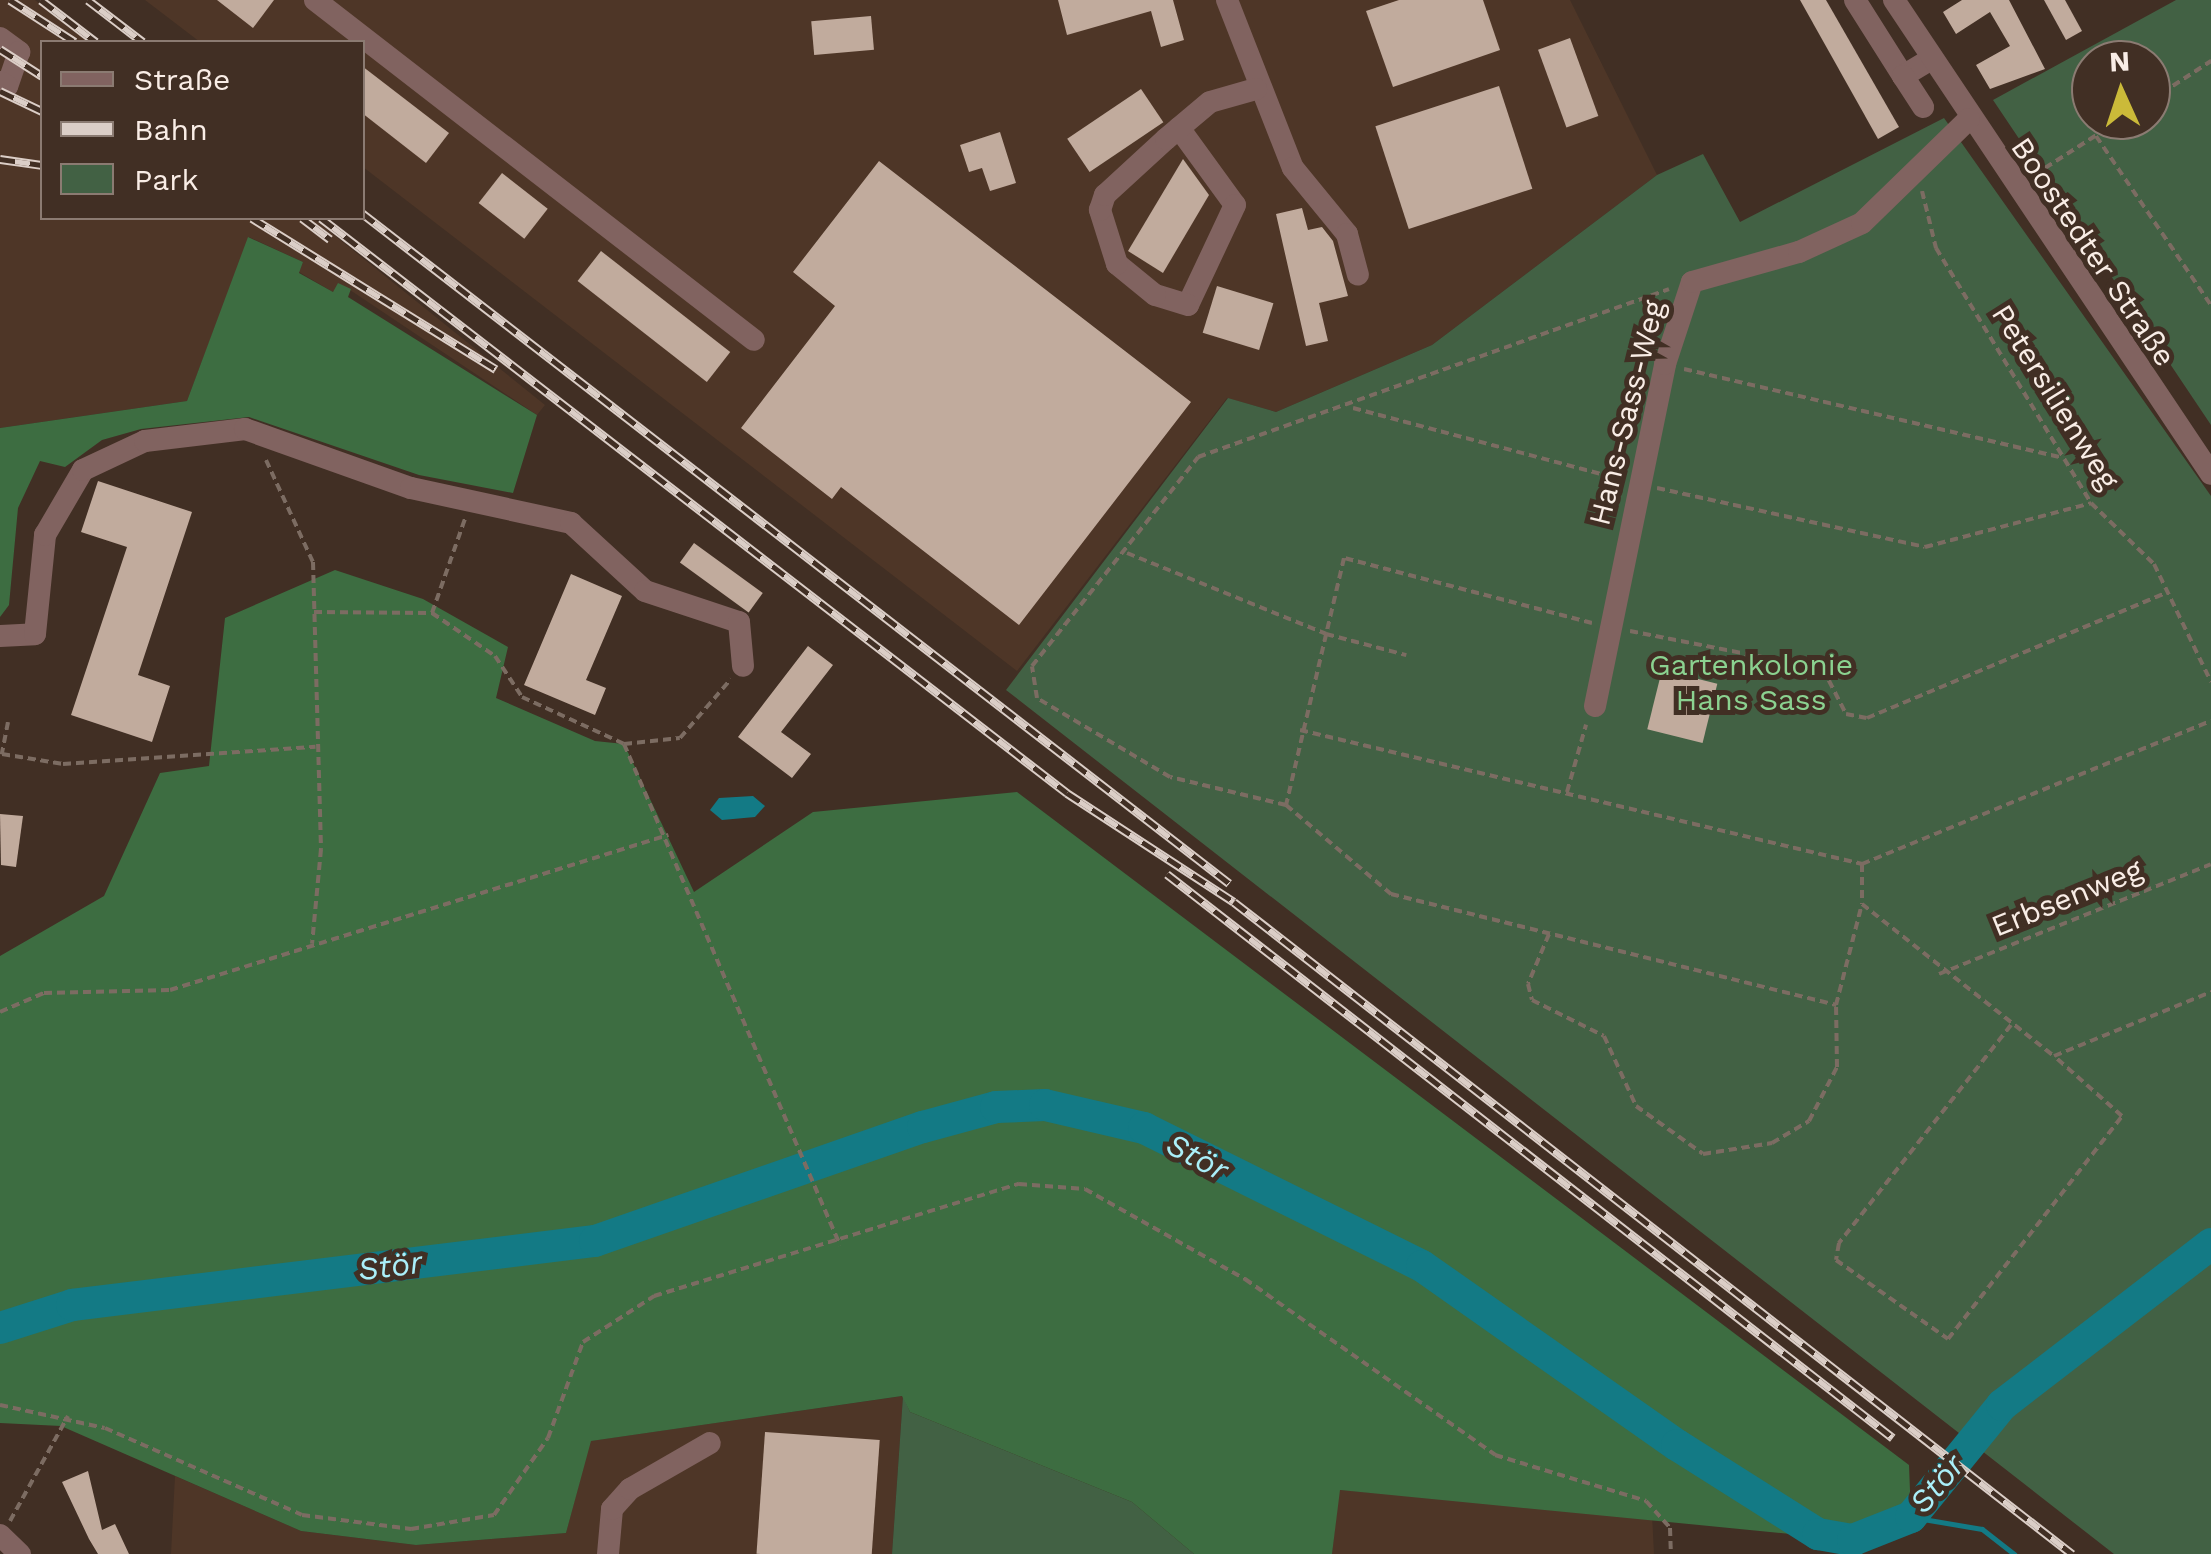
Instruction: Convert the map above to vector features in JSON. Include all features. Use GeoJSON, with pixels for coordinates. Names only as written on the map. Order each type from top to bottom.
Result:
{"type":"FeatureCollection","features":[{"type":"Feature","properties":{"kind":"street"},"geometry":{"type":"LineString","coordinates":[[315,0],[754,340]]}},
{"type":"Feature","properties":{"kind":"street"},"geometry":{"type":"LineString","coordinates":[[1227,0],[1256,89],[1293,168],[1347,234],[1358,275]]}},
{"type":"Feature","properties":{"kind":"street"},"geometry":{"type":"LineString","coordinates":[[1855,0],[1924,108]]}},
{"type":"Feature","properties":{"kind":"street","name":"Boostedter Straße"},"geometry":{"type":"LineString","coordinates":[[1894,0],[2012,186],[2211,474]]}},
{"type":"Feature","properties":{"kind":"street"},"geometry":{"type":"LineString","coordinates":[[0,38],[19,52],[7,86],[0,82]]}},
{"type":"Feature","properties":{"kind":"street"},"geometry":{"type":"LineString","coordinates":[[1903,76],[1930,60]]}},
{"type":"Feature","properties":{"kind":"street"},"geometry":{"type":"LineString","coordinates":[[1178,128],[1236,205],[1188,304],[1156,295],[1117,264],[1100,210],[1178,128],[1210,102],[1256,89]]}},
{"type":"Feature","properties":{"kind":"street","name":"Hans-Sass-Weg"},"geometry":{"type":"LineString","coordinates":[[1595,706],[1665,364],[1692,282],[1799,252],[1862,222],[1918,172],[1968,119]]}},
{"type":"Feature","properties":{"kind":"street"},"geometry":{"type":"LineString","coordinates":[[0,636],[35,634],[45,535],[82,470],[145,441],[244,429],[471,500],[571,522],[645,592],[726,614],[746,635],[743,666]]}},
{"type":"Feature","properties":{"kind":"street"},"geometry":{"type":"LineString","coordinates":[[608,1554],[612,1510],[630,1488],[710,1443]]}},
{"type":"Feature","properties":{"kind":"street"},"geometry":{"type":"LineString","coordinates":[[1,1536],[20,1554]]}},
{"type":"Feature","properties":{"kind":"path"},"geometry":{"type":"LineString","coordinates":[[2171,87],[2211,61]]}},
{"type":"Feature","properties":{"kind":"path"},"geometry":{"type":"LineString","coordinates":[[2012,186],[2089,140]]}},
{"type":"Feature","properties":{"kind":"path"},"geometry":{"type":"LineString","coordinates":[[2099,140],[2211,305]]}},
{"type":"Feature","properties":{"kind":"path","name":"Petersilienweg"},"geometry":{"type":"LineString","coordinates":[[1918,172],[1936,248],[2091,503],[2154,564],[2211,682]]}},
{"type":"Feature","properties":{"kind":"path"},"geometry":{"type":"LineString","coordinates":[[1692,282],[1561,321],[1353,408],[1198,457],[1127,553],[1032,666],[1037,698],[1170,777],[1286,805],[1391,894],[1836,1004]]}},
{"type":"Feature","properties":{"kind":"path"},"geometry":{"type":"LineString","coordinates":[[1665,364],[2067,459]]}},
{"type":"Feature","properties":{"kind":"path"},"geometry":{"type":"LineString","coordinates":[[1353,408],[1638,484],[1925,547],[2091,503]]}},
{"type":"Feature","properties":{"kind":"path"},"geometry":{"type":"LineString","coordinates":[[244,429],[314,562],[312,944]]}},
{"type":"Feature","properties":{"kind":"path"},"geometry":{"type":"LineString","coordinates":[[432,614],[471,500]]}},
{"type":"Feature","properties":{"kind":"path"},"geometry":{"type":"LineString","coordinates":[[1127,553],[1326,634],[1406,655]]}},
{"type":"Feature","properties":{"kind":"path"},"geometry":{"type":"LineString","coordinates":[[1286,805],[1298,730],[1344,558],[1609,627],[1823,669],[1846,714],[1867,718],[2168,592]]}},
{"type":"Feature","properties":{"kind":"path"},"geometry":{"type":"LineString","coordinates":[[314,612],[432,614],[495,656],[522,696],[624,744],[680,738],[743,666]]}},
{"type":"Feature","properties":{"kind":"path"},"geometry":{"type":"LineString","coordinates":[[1567,792],[1595,706]]}},
{"type":"Feature","properties":{"kind":"path"},"geometry":{"type":"LineString","coordinates":[[1298,730],[1862,864],[2211,720]]}},
{"type":"Feature","properties":{"kind":"path"},"geometry":{"type":"LineString","coordinates":[[8,722],[2,754],[63,764],[315,747]]}},
{"type":"Feature","properties":{"kind":"path"},"geometry":{"type":"LineString","coordinates":[[624,744],[668,835],[840,1245]]}},
{"type":"Feature","properties":{"kind":"path"},"geometry":{"type":"LineString","coordinates":[[0,1012],[44,993],[170,990],[668,835]]}},
{"type":"Feature","properties":{"kind":"path"},"geometry":{"type":"LineString","coordinates":[[1549,934],[1528,984],[1532,1000],[1604,1036],[1636,1106],[1703,1154],[1772,1143],[1809,1121],[1837,1067],[1836,1004],[1862,904],[1862,864]]}},
{"type":"Feature","properties":{"kind":"path","name":"Erbsenweg"},"geometry":{"type":"LineString","coordinates":[[1939,974],[2211,864]]}},
{"type":"Feature","properties":{"kind":"path"},"geometry":{"type":"LineString","coordinates":[[1862,904],[1939,974],[2010,1024],[2054,1056],[2122,1116],[1948,1339],[1836,1260],[1839,1243],[2010,1024]]}},
{"type":"Feature","properties":{"kind":"path"},"geometry":{"type":"LineString","coordinates":[[2054,1056],[2211,992]]}},
{"type":"Feature","properties":{"kind":"path"},"geometry":{"type":"LineString","coordinates":[[0,1404],[68,1416],[302,1515],[412,1529],[494,1515],[548,1438],[583,1342],[654,1296],[840,1245],[1019,1184],[1085,1189],[1245,1279],[1495,1455],[1646,1501],[1670,1528],[1672,1554]]}},
{"type":"Feature","properties":{"kind":"path"},"geometry":{"type":"LineString","coordinates":[[1,1536],[68,1416]]}},
{"type":"Feature","properties":{"kind":"shaded area"},"geometry":{"type":"Polygon","coordinates":[[[0,0],[35,0],[86,40],[40,40],[40,220],[315,220],[545,405],[537,415],[350,290],[333,292],[299,272],[303,262],[249,237],[187,401],[0,428],[0,0]]]}},
{"type":"Feature","properties":{"kind":"shaded area"},"geometry":{"type":"Polygon","coordinates":[[[145,0],[1570,0],[1657,175],[1432,345],[1276,412],[1227,398],[1017,671],[365,169],[365,40],[197,40],[145,0]]]}},
{"type":"Feature","properties":{"kind":"shaded area"},"geometry":{"type":"Polygon","coordinates":[[[903,1396],[892,1554],[171,1554],[175,1476],[301,1531],[416,1545],[566,1533],[590,1441],[903,1396]]]}},
{"type":"Feature","properties":{"kind":"shaded area"},"geometry":{"type":"Polygon","coordinates":[[[1339,1490],[1652,1514],[1654,1554],[1332,1554],[1339,1490]]]}},
{"type":"Feature","properties":{"kind":"green space"},"geometry":{"type":"Polygon","coordinates":[[[2176,0],[2211,0],[2211,425],[1993,100],[2071,57],[2071,140],[2171,140],[2171,40],[2103,40],[2176,0]]]}},
{"type":"Feature","properties":{"kind":"green space","name":"Gartenkolonie Hans Sass"},"geometry":{"type":"Polygon","coordinates":[[[1944,118],[2211,496],[2211,1554],[2114,1554],[1006,690],[1228,398],[1276,412],[1432,345],[1657,175],[1703,154],[1740,222],[1944,118]]]}},
{"type":"Feature","properties":{"kind":"green space"},"geometry":{"type":"Polygon","coordinates":[[[248,237],[303,262],[299,273],[333,292],[338,283],[351,289],[348,297],[537,415],[513,493],[419,475],[249,417],[141,429],[102,440],[65,467],[40,461],[18,508],[9,605],[0,617],[0,428],[187,401],[248,237]]]}},
{"type":"Feature","properties":{"kind":"green space"},"geometry":{"type":"Polygon","coordinates":[[[335,570],[423,599],[508,647],[496,698],[595,741],[624,744],[694,892],[813,812],[1017,792],[1909,1465],[1911,1517],[1853,1540],[1340,1490],[1332,1554],[1194,1554],[1132,1502],[910,1412],[902,1396],[591,1441],[566,1533],[416,1545],[301,1531],[61,1426],[0,1423],[0,956],[104,896],[160,773],[209,766],[225,618],[335,570]]]}},
{"type":"Feature","properties":{"kind":"green space"},"geometry":{"type":"Polygon","coordinates":[[[903,1396],[910,1412],[1132,1502],[1194,1554],[892,1554],[903,1396]]]}},
{"type":"Feature","properties":{"kind":"water"},"geometry":{"type":"Polygon","coordinates":[[[753,796],[765,806],[755,817],[722,820],[710,810],[719,798],[753,796]]]}},
{"type":"Feature","properties":{"kind":"building"},"geometry":{"type":"Polygon","coordinates":[[[217,0],[274,0],[253,28],[217,0]]]}},
{"type":"Feature","properties":{"kind":"building"},"geometry":{"type":"Polygon","coordinates":[[[1058,0],[1173,0],[1184,40],[1161,47],[1151,11],[1067,35],[1058,0]]]}},
{"type":"Feature","properties":{"kind":"building"},"geometry":{"type":"Polygon","coordinates":[[[1399,0],[1483,0],[1500,50],[1393,87],[1366,11],[1399,0]]]}},
{"type":"Feature","properties":{"kind":"building"},"geometry":{"type":"Polygon","coordinates":[[[1800,0],[1826,0],[1899,127],[1878,139],[1800,0]]]}},
{"type":"Feature","properties":{"kind":"building"},"geometry":{"type":"Polygon","coordinates":[[[1962,0],[2009,0],[2045,69],[1990,89],[1976,65],[2010,46],[1990,12],[1956,34],[1943,12],[1962,0]]]}},
{"type":"Feature","properties":{"kind":"building"},"geometry":{"type":"Polygon","coordinates":[[[2044,0],[2065,0],[2082,31],[2066,40],[2044,0]]]}},
{"type":"Feature","properties":{"kind":"building"},"geometry":{"type":"Polygon","coordinates":[[[871,16],[874,50],[814,55],[811,21],[871,16]]]}},
{"type":"Feature","properties":{"kind":"building"},"geometry":{"type":"Polygon","coordinates":[[[1570,38],[1598,116],[1566,128],[1538,50],[1570,38]]]}},
{"type":"Feature","properties":{"kind":"building"},"geometry":{"type":"Polygon","coordinates":[[[365,68],[449,133],[426,163],[365,115],[365,68]]]}},
{"type":"Feature","properties":{"kind":"building"},"geometry":{"type":"Polygon","coordinates":[[[1499,86],[1532,189],[1409,229],[1375,126],[1499,86]]]}},
{"type":"Feature","properties":{"kind":"building"},"geometry":{"type":"Polygon","coordinates":[[[1141,89],[1163,122],[1090,172],[1067,139],[1141,89]]]}},
{"type":"Feature","properties":{"kind":"building"},"geometry":{"type":"Polygon","coordinates":[[[1000,132],[1016,183],[990,191],[982,168],[969,172],[960,145],[1000,132]]]}},
{"type":"Feature","properties":{"kind":"building"},"geometry":{"type":"Polygon","coordinates":[[[1183,159],[1209,195],[1163,273],[1128,251],[1183,159]]]}},
{"type":"Feature","properties":{"kind":"building"},"geometry":{"type":"Polygon","coordinates":[[[879,161],[1191,402],[1019,625],[841,487],[832,499],[741,428],[835,306],[793,272],[879,161]]]}},
{"type":"Feature","properties":{"kind":"building"},"geometry":{"type":"Polygon","coordinates":[[[502,173],[548,209],[524,239],[479,203],[502,173]]]}},
{"type":"Feature","properties":{"kind":"building"},"geometry":{"type":"Polygon","coordinates":[[[1302,208],[1308,230],[1322,227],[1333,241],[1348,296],[1319,303],[1328,341],[1306,346],[1276,214],[1302,208]]]}},
{"type":"Feature","properties":{"kind":"building"},"geometry":{"type":"Polygon","coordinates":[[[601,251],[730,352],[707,382],[578,281],[601,251]]]}},
{"type":"Feature","properties":{"kind":"building"},"geometry":{"type":"Polygon","coordinates":[[[1217,286],[1273,303],[1259,350],[1203,333],[1217,286]]]}},
{"type":"Feature","properties":{"kind":"building"},"geometry":{"type":"Polygon","coordinates":[[[98,481],[192,512],[138,675],[170,686],[152,742],[71,715],[127,547],[81,532],[98,481]]]}},
{"type":"Feature","properties":{"kind":"building"},"geometry":{"type":"Polygon","coordinates":[[[694,543],[763,593],[749,612],[680,562],[694,543]]]}},
{"type":"Feature","properties":{"kind":"building"},"geometry":{"type":"Polygon","coordinates":[[[571,574],[622,596],[586,680],[606,688],[595,715],[524,685],[571,574]]]}},
{"type":"Feature","properties":{"kind":"building"},"geometry":{"type":"Polygon","coordinates":[[[808,646],[833,665],[781,732],[811,754],[792,778],[738,737],[808,646]]]}},
{"type":"Feature","properties":{"kind":"building"},"geometry":{"type":"Polygon","coordinates":[[[1662,670],[1717,684],[1703,743],[1647,729],[1662,670]]]}},
{"type":"Feature","properties":{"kind":"building"},"geometry":{"type":"Polygon","coordinates":[[[0,814],[23,816],[16,867],[1,865],[0,814]]]}},
{"type":"Feature","properties":{"kind":"building"},"geometry":{"type":"Polygon","coordinates":[[[765,1432],[880,1440],[872,1554],[756,1554],[765,1432]]]}},
{"type":"Feature","properties":{"kind":"building"},"geometry":{"type":"Polygon","coordinates":[[[88,1471],[102,1530],[115,1524],[129,1554],[98,1554],[89,1539],[62,1482],[88,1471]]]}},
{"type":"Feature","properties":{"kind":"waterway","name":"Stör"},"geometry":{"type":"LineString","coordinates":[[0,1328],[72,1305],[595,1241],[923,1127],[996,1107],[1045,1105],[1144,1128],[1422,1266],[1677,1445],[1818,1534],[1853,1540],[1911,1517],[2002,1405],[2211,1244]]}},
{"type":"Feature","properties":{"kind":"waterway"},"geometry":{"type":"LineString","coordinates":[[1911,1517],[1982,1529],[2014,1554]]}},
{"type":"Feature","properties":{"kind":"railway"},"geometry":{"type":"LineString","coordinates":[[10,0],[72,40]]}},
{"type":"Feature","properties":{"kind":"railway"},"geometry":{"type":"LineString","coordinates":[[41,0],[93,40]]}},
{"type":"Feature","properties":{"kind":"railway"},"geometry":{"type":"LineString","coordinates":[[88,0],[140,40]]}},
{"type":"Feature","properties":{"kind":"railway"},"geometry":{"type":"LineString","coordinates":[[0,49],[40,75]]}},
{"type":"Feature","properties":{"kind":"railway"},"geometry":{"type":"LineString","coordinates":[[0,91],[40,110]]}},
{"type":"Feature","properties":{"kind":"railway"},"geometry":{"type":"LineString","coordinates":[[0,159],[40,165]]}},
{"type":"Feature","properties":{"kind":"railway"},"geometry":{"type":"LineString","coordinates":[[365,215],[1229,883]]}},
{"type":"Feature","properties":{"kind":"railway"},"geometry":{"type":"LineString","coordinates":[[255,220],[496,369]]}},
{"type":"Feature","properties":{"kind":"railway"},"geometry":{"type":"LineString","coordinates":[[305,220],[330,239]]}},
{"type":"Feature","properties":{"kind":"railway"},"geometry":{"type":"LineString","coordinates":[[324,220],[1067,793],[1234,902],[2072,1554]]}},
{"type":"Feature","properties":{"kind":"railway"},"geometry":{"type":"LineString","coordinates":[[1167,874],[1893,1438]]}}]}
